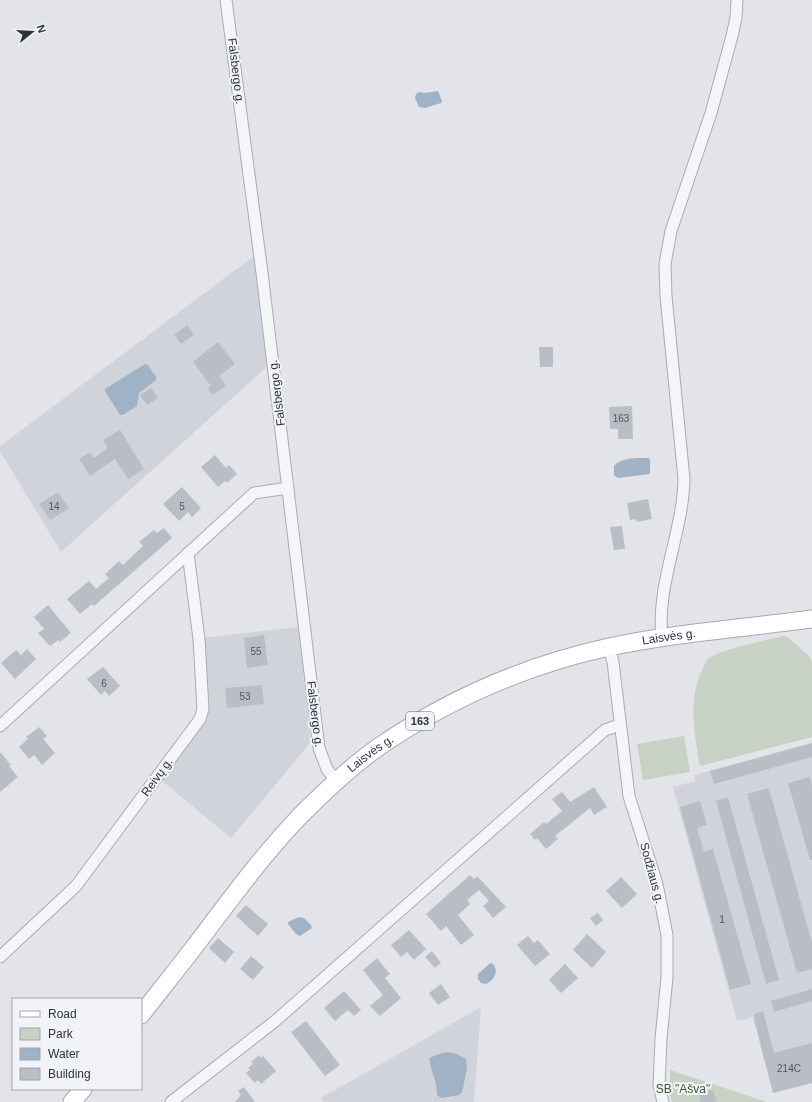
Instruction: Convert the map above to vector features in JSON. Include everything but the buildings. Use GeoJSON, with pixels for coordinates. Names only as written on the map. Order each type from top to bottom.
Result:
{"type":"FeatureCollection","features":[{"type":"Feature","properties":{"kind":"main road","name":"Laisvės g."},"geometry":{"type":"LineString","coordinates":[[142,1014],[242,884],[300,816],[336,781],[380,746],[429,716],[489,685],[531,669],[578,654],[662,638],[812,619]]}},
{"type":"Feature","properties":{"kind":"main road"},"geometry":{"type":"LineString","coordinates":[[72,1102],[81,1090]]}},
{"type":"Feature","properties":{"kind":"street","name":"Falsbergo g."},"geometry":{"type":"LineString","coordinates":[[226,0],[263,281],[319,748],[327,769],[336,781]]}},
{"type":"Feature","properties":{"kind":"street"},"geometry":{"type":"LineString","coordinates":[[662,638],[660,617],[663,595],[683,501],[684,479],[666,296],[665,264],[671,231],[711,113],[732,36],[736,18],[737,0]]}},
{"type":"Feature","properties":{"kind":"street"},"geometry":{"type":"LineString","coordinates":[[0,726],[254,493],[288,488]]}},
{"type":"Feature","properties":{"kind":"street","name":"Reivų g."},"geometry":{"type":"LineString","coordinates":[[0,957],[76,886],[200,719],[203,708],[199,639],[188,553]]}},
{"type":"Feature","properties":{"kind":"street","name":"Sodžiaus g."},"geometry":{"type":"LineString","coordinates":[[609,647],[614,669],[630,796],[657,884],[667,934],[667,977],[661,1039],[659,1084],[662,1102]]}},
{"type":"Feature","properties":{"kind":"street"},"geometry":{"type":"LineString","coordinates":[[172,1102],[274,1022],[605,730],[620,725]]}},
{"type":"Feature","properties":{"kind":"shaded area"},"geometry":{"type":"Polygon","coordinates":[[[254,256],[268,366],[61,552],[0,451],[0,446],[254,256]]]}},
{"type":"Feature","properties":{"kind":"shaded area"},"geometry":{"type":"Polygon","coordinates":[[[298,627],[311,742],[231,838],[161,780],[207,711],[202,638],[298,627]]]}},
{"type":"Feature","properties":{"kind":"shaded area"},"geometry":{"type":"Polygon","coordinates":[[[812,743],[812,1083],[773,1093],[753,1017],[737,1021],[673,787],[695,781],[694,775],[812,743]]]}},
{"type":"Feature","properties":{"kind":"shaded area"},"geometry":{"type":"Polygon","coordinates":[[[481,1007],[474,1102],[323,1102],[321,1098],[481,1007]]]}},
{"type":"Feature","properties":{"kind":"green space"},"geometry":{"type":"Polygon","coordinates":[[[784,636],[789,638],[809,656],[812,663],[812,737],[700,766],[694,729],[694,705],[698,681],[706,661],[722,652],[784,636]]]}},
{"type":"Feature","properties":{"kind":"green space"},"geometry":{"type":"Polygon","coordinates":[[[684,736],[690,772],[643,780],[637,744],[684,736]]]}},
{"type":"Feature","properties":{"kind":"green space","name":"SB \"Ašva\""},"geometry":{"type":"Polygon","coordinates":[[[670,1070],[767,1102],[672,1102],[670,1092],[670,1070]]]}},
{"type":"Feature","properties":{"kind":"water"},"geometry":{"type":"Polygon","coordinates":[[[438,91],[442,101],[441,103],[425,108],[419,107],[415,98],[416,94],[419,92],[424,93],[438,91]]]}},
{"type":"Feature","properties":{"kind":"water"},"geometry":{"type":"Polygon","coordinates":[[[145,364],[148,365],[156,377],[156,380],[139,393],[137,406],[123,415],[120,415],[105,389],[145,364]]]}},
{"type":"Feature","properties":{"kind":"water"},"geometry":{"type":"Polygon","coordinates":[[[650,459],[649,474],[618,478],[614,475],[614,466],[621,461],[650,459]]]}},
{"type":"Feature","properties":{"kind":"water"},"geometry":{"type":"Polygon","coordinates":[[[299,917],[304,918],[312,928],[300,936],[296,934],[288,924],[288,922],[299,917]]]}},
{"type":"Feature","properties":{"kind":"water"},"geometry":{"type":"Polygon","coordinates":[[[492,963],[496,969],[494,978],[486,984],[481,983],[478,979],[478,974],[492,963]]]}},
{"type":"Feature","properties":{"kind":"water"},"geometry":{"type":"Polygon","coordinates":[[[448,1052],[457,1054],[466,1059],[467,1069],[462,1092],[459,1095],[441,1098],[437,1095],[429,1058],[448,1052]]]}}]}
